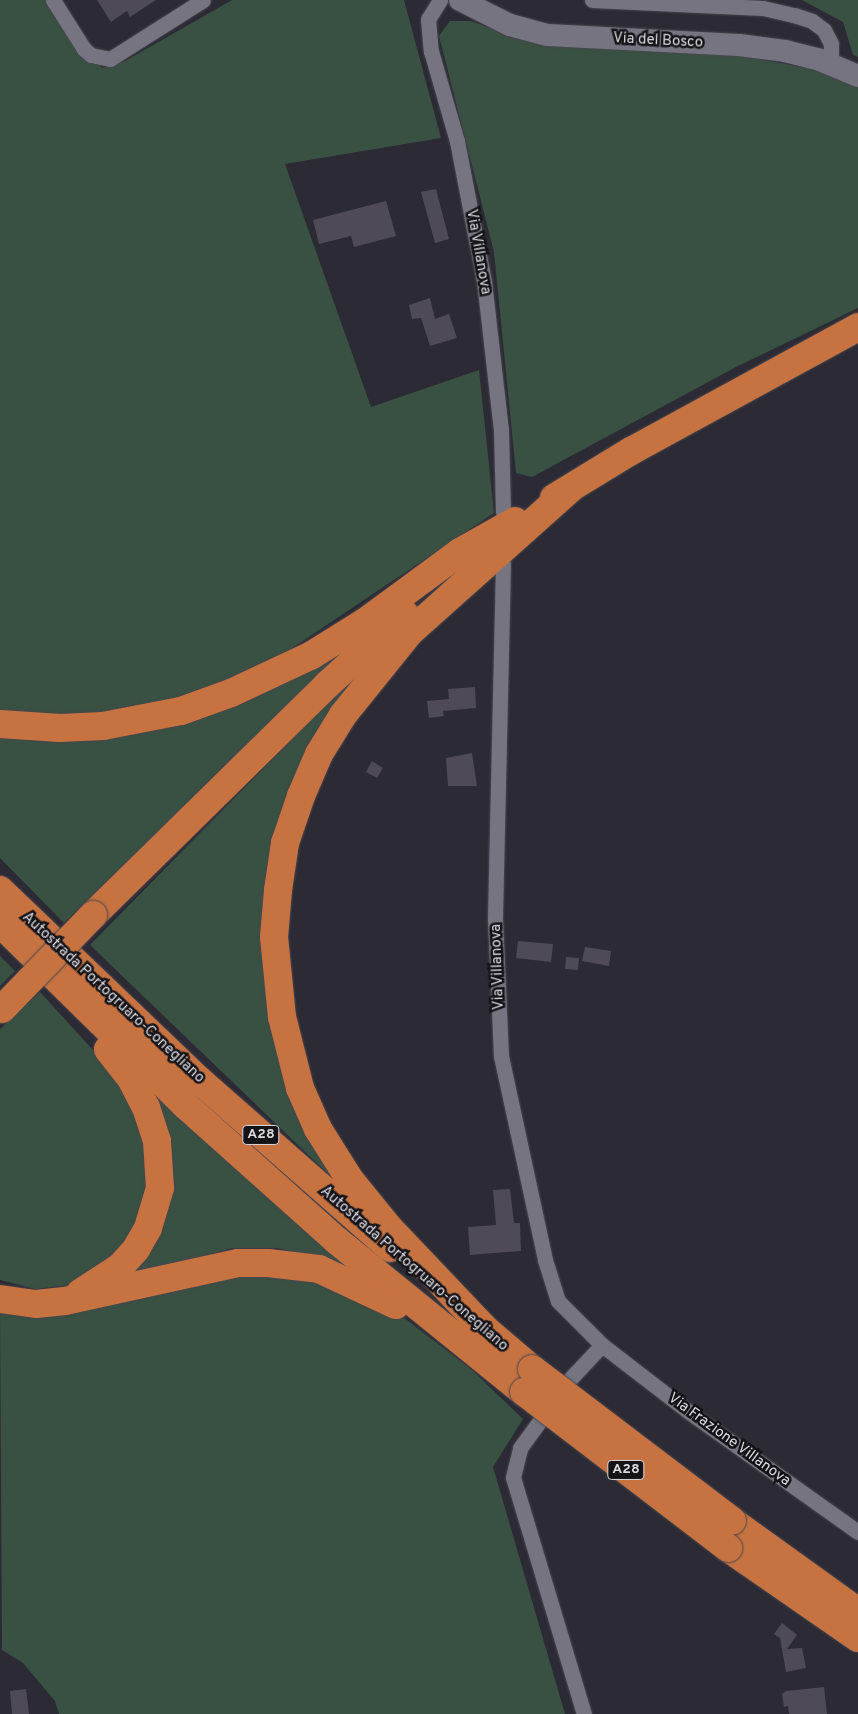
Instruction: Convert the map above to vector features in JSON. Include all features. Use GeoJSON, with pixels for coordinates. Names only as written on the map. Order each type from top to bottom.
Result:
{"type":"FeatureCollection","features":[{"type":"Feature","properties":{"kind":"highway"},"geometry":{"type":"LineString","coordinates":[[0,724],[60,728],[102,726],[181,711],[231,693],[312,655],[365,622],[460,552],[569,490],[647,442],[858,327]]}},
{"type":"Feature","properties":{"kind":"highway"},"geometry":{"type":"LineString","coordinates":[[1,1010],[93,915],[328,684],[431,592],[569,490]]}},
{"type":"Feature","properties":{"kind":"highway"},"geometry":{"type":"LineString","coordinates":[[485,1329],[390,1229],[350,1180],[318,1128],[300,1088],[282,1017],[274,937],[278,890],[285,843],[301,796],[319,754],[343,715],[410,632],[569,490]]}},
{"type":"Feature","properties":{"kind":"highway","name":"Autostrada Portogruaro-Conegliano"},"geometry":{"type":"LineString","coordinates":[[0,890],[200,1080],[340,1206],[485,1329],[528,1381],[728,1548],[858,1638]]}},
{"type":"Feature","properties":{"kind":"highway","name":"Autostrada Portogruaro-Conegliano"},"geometry":{"type":"LineString","coordinates":[[0,922],[186,1105],[336,1240],[478,1356],[528,1381],[732,1521],[858,1612]]}},
{"type":"Feature","properties":{"kind":"highway"},"geometry":{"type":"LineString","coordinates":[[0,940],[115,1057],[143,1101],[157,1140],[160,1188],[148,1228],[136,1249],[97,1284],[65,1301]]}},
{"type":"Feature","properties":{"kind":"highway"},"geometry":{"type":"LineString","coordinates":[[0,1299],[36,1304],[65,1301],[238,1263],[296,1265],[319,1269],[385,1297],[478,1356]]}},
{"type":"Feature","properties":{"kind":"street"},"geometry":{"type":"LineString","coordinates":[[52,0],[84,49],[91,55],[110,59],[203,0]]}},
{"type":"Feature","properties":{"kind":"street","name":"Via Villanova"},"geometry":{"type":"LineString","coordinates":[[440,0],[428,19],[431,51],[457,141],[484,281],[501,430],[503,512]]}},
{"type":"Feature","properties":{"kind":"street","name":"Via del Bosco"},"geometry":{"type":"LineString","coordinates":[[460,0],[510,25],[548,35],[739,45],[785,51],[831,64],[858,76]]}},
{"type":"Feature","properties":{"kind":"street"},"geometry":{"type":"LineString","coordinates":[[592,0],[763,8],[794,15],[812,21],[824,30],[831,44],[831,64]]}},
{"type":"Feature","properties":{"kind":"street","name":"Via Villanova"},"geometry":{"type":"LineString","coordinates":[[503,564],[495,919],[502,1056],[545,1260],[558,1301],[602,1345]]}},
{"type":"Feature","properties":{"kind":"street"},"geometry":{"type":"LineString","coordinates":[[584,1714],[514,1477],[520,1448],[571,1378],[602,1345]]}},
{"type":"Feature","properties":{"kind":"street","name":"Via Frazione Villanova"},"geometry":{"type":"LineString","coordinates":[[602,1345],[689,1412],[858,1532]]}},
{"type":"Feature","properties":{"kind":"green space"},"geometry":{"type":"Polygon","coordinates":[[[0,0],[52,0],[102,68],[125,61],[232,0],[404,0],[441,138],[285,164],[371,407],[479,370],[494,513],[261,669],[173,702],[82,719],[0,712],[0,0]]]}},
{"type":"Feature","properties":{"kind":"green space"},"geometry":{"type":"Polygon","coordinates":[[[802,0],[858,0],[858,57],[853,55],[843,22],[802,0]]]}},
{"type":"Feature","properties":{"kind":"green space"},"geometry":{"type":"Polygon","coordinates":[[[450,21],[471,21],[514,37],[739,55],[828,72],[858,85],[858,308],[736,367],[532,477],[516,473],[494,252],[439,36],[450,21]]]}},
{"type":"Feature","properties":{"kind":"green space"},"geometry":{"type":"Polygon","coordinates":[[[356,639],[64,923],[0,858],[0,734],[89,736],[356,639]]]}},
{"type":"Feature","properties":{"kind":"green space"},"geometry":{"type":"Polygon","coordinates":[[[378,652],[296,789],[270,986],[350,1195],[90,945],[378,652]]]}},
{"type":"Feature","properties":{"kind":"green space"},"geometry":{"type":"Polygon","coordinates":[[[0,956],[15,971],[0,986],[0,956]]]}},
{"type":"Feature","properties":{"kind":"green space"},"geometry":{"type":"Polygon","coordinates":[[[40,992],[124,1084],[151,1152],[149,1202],[125,1250],[70,1285],[35,1289],[0,1280],[0,1029],[40,992]]]}},
{"type":"Feature","properties":{"kind":"green space"},"geometry":{"type":"Polygon","coordinates":[[[141,1078],[350,1266],[278,1248],[232,1248],[120,1281],[159,1234],[141,1078]]]}},
{"type":"Feature","properties":{"kind":"green space"},"geometry":{"type":"Polygon","coordinates":[[[228,1272],[330,1278],[403,1317],[471,1369],[523,1419],[493,1467],[565,1714],[59,1714],[55,1701],[23,1663],[2,1650],[0,1311],[12,1315],[81,1308],[228,1272]]]}},
{"type":"Feature","properties":{"kind":"building"},"geometry":{"type":"Polygon","coordinates":[[[97,0],[156,0],[130,17],[127,11],[111,22],[97,0]]]}},
{"type":"Feature","properties":{"kind":"building"},"geometry":{"type":"Polygon","coordinates":[[[436,189],[449,239],[435,243],[421,192],[436,189]]]}},
{"type":"Feature","properties":{"kind":"building"},"geometry":{"type":"Polygon","coordinates":[[[386,201],[396,236],[354,247],[351,236],[319,244],[313,220],[386,201]]]}},
{"type":"Feature","properties":{"kind":"building"},"geometry":{"type":"Polygon","coordinates":[[[430,298],[435,319],[449,314],[457,338],[430,346],[421,318],[412,319],[409,305],[430,298]]]}},
{"type":"Feature","properties":{"kind":"building"},"geometry":{"type":"Polygon","coordinates":[[[475,687],[476,708],[443,711],[444,716],[429,718],[427,701],[449,699],[448,689],[475,687]]]}},
{"type":"Feature","properties":{"kind":"building"},"geometry":{"type":"Polygon","coordinates":[[[472,753],[477,786],[448,786],[446,758],[472,753]]]}},
{"type":"Feature","properties":{"kind":"building"},"geometry":{"type":"Polygon","coordinates":[[[372,761],[383,768],[377,778],[366,772],[372,761]]]}},
{"type":"Feature","properties":{"kind":"building"},"geometry":{"type":"Polygon","coordinates":[[[518,941],[553,944],[551,962],[516,958],[518,941]]]}},
{"type":"Feature","properties":{"kind":"building"},"geometry":{"type":"Polygon","coordinates":[[[585,947],[611,951],[609,966],[582,961],[585,947]]]}},
{"type":"Feature","properties":{"kind":"building"},"geometry":{"type":"Polygon","coordinates":[[[566,957],[579,958],[578,970],[565,969],[566,957]]]}},
{"type":"Feature","properties":{"kind":"building"},"geometry":{"type":"Polygon","coordinates":[[[510,1189],[514,1223],[520,1223],[521,1251],[470,1255],[468,1227],[496,1225],[493,1190],[510,1189]]]}},
{"type":"Feature","properties":{"kind":"building"},"geometry":{"type":"Polygon","coordinates":[[[782,1623],[797,1635],[787,1649],[802,1648],[806,1668],[786,1672],[780,1638],[774,1634],[782,1623]]]}},
{"type":"Feature","properties":{"kind":"building"},"geometry":{"type":"Polygon","coordinates":[[[824,1687],[827,1714],[789,1714],[788,1706],[784,1707],[782,1694],[786,1691],[824,1687]]]}},
{"type":"Feature","properties":{"kind":"building"},"geometry":{"type":"Polygon","coordinates":[[[26,1689],[29,1714],[12,1714],[10,1691],[26,1689]]]}}]}
